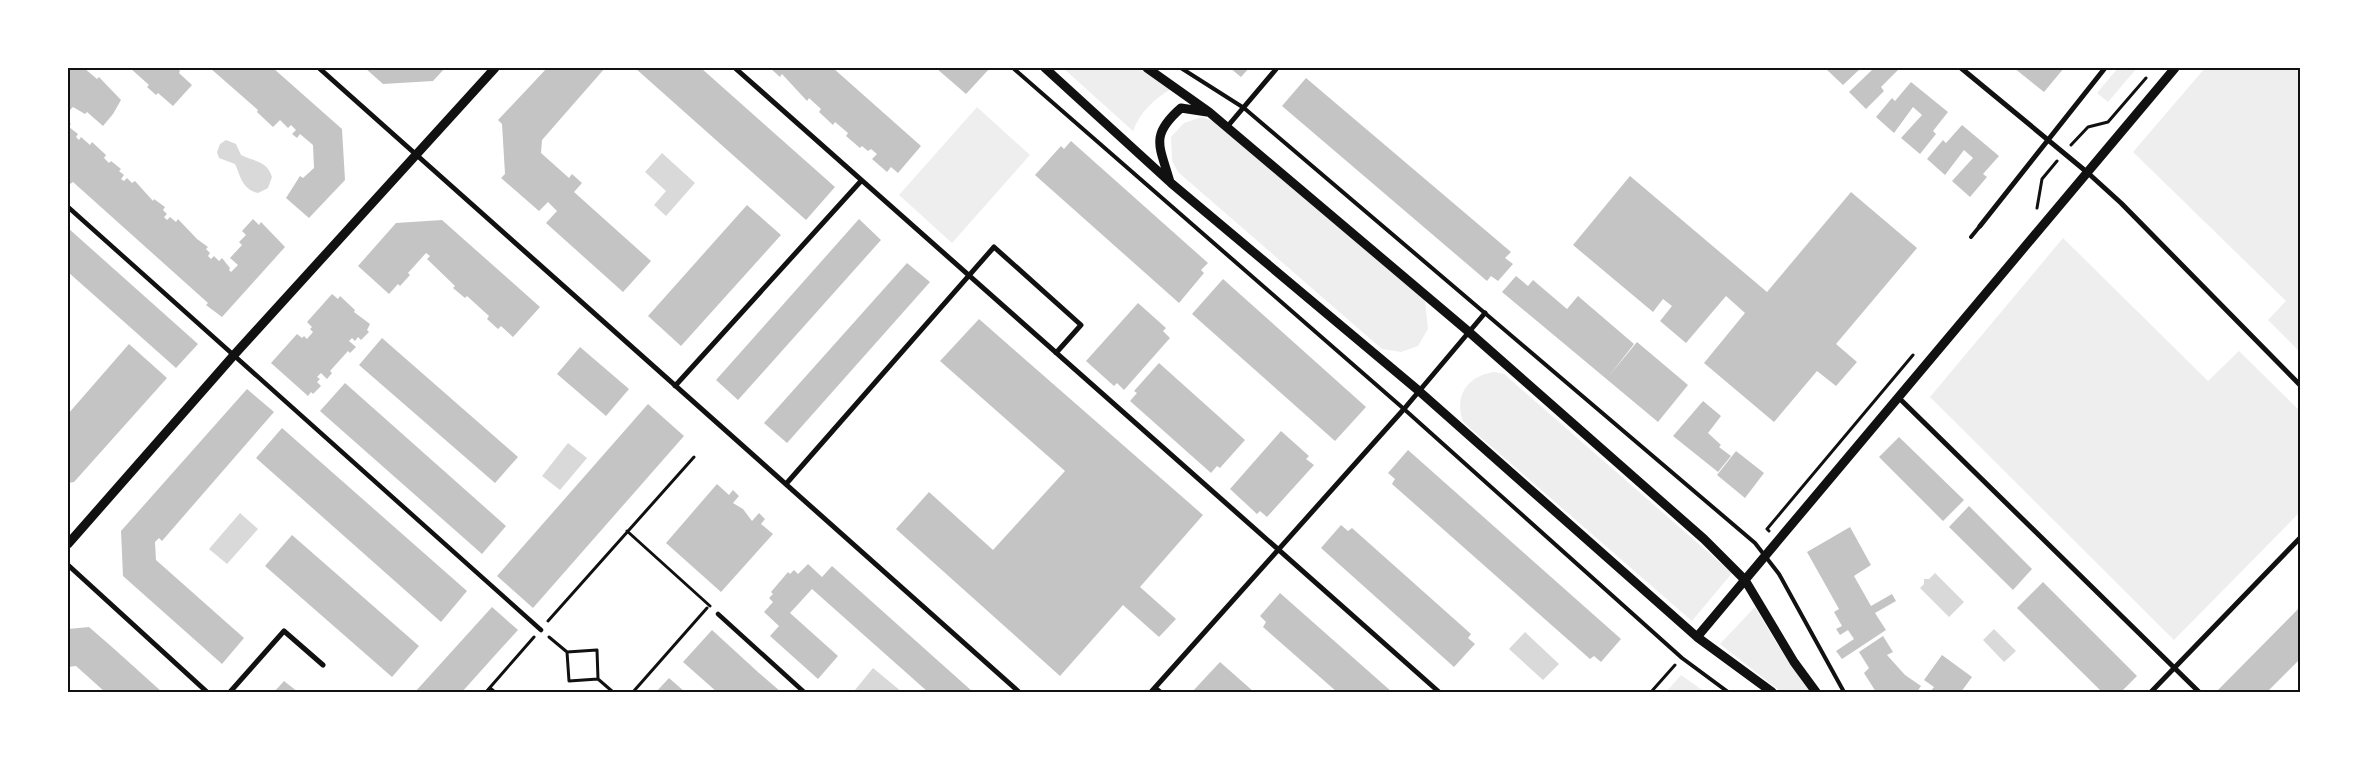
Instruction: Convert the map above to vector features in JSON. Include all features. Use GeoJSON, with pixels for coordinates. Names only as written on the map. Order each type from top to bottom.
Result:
{"type":"FeatureCollection","features":[{"type":"Feature","properties":{"kind":"street"},"geometry":{"type":"LineString","coordinates":[[318,68],[417,154],[1018,692]]}},
{"type":"Feature","properties":{"kind":"street"},"geometry":{"type":"LineString","coordinates":[[68,544],[234,355],[495,68]]}},
{"type":"Feature","properties":{"kind":"street"},"geometry":{"type":"LineString","coordinates":[[735,68],[1439,692]]}},
{"type":"Feature","properties":{"kind":"street"},"geometry":{"type":"LineString","coordinates":[[1045,68],[1171,183],[1419,391],[1697,637],[1772,692]]}},
{"type":"Feature","properties":{"kind":"street"},"geometry":{"type":"LineString","coordinates":[[1147,68],[1227,127],[1469,332],[1704,539],[1745,580],[1794,662],[1816,692]]}},
{"type":"Feature","properties":{"kind":"street"},"geometry":{"type":"LineString","coordinates":[[1227,127],[1277,68]]}},
{"type":"Feature","properties":{"kind":"street"},"geometry":{"type":"LineString","coordinates":[[1961,68],[2088,172],[2121,203],[2300,385]]}},
{"type":"Feature","properties":{"kind":"street"},"geometry":{"type":"LineString","coordinates":[[1980,226],[2106,68]]}},
{"type":"Feature","properties":{"kind":"street"},"geometry":{"type":"LineString","coordinates":[[1697,637],[2176,68]]}},
{"type":"Feature","properties":{"kind":"street"},"geometry":{"type":"LineString","coordinates":[[1171,183],[1158,140],[1165,122],[1181,108],[1209,112]]}},
{"type":"Feature","properties":{"kind":"street"},"geometry":{"type":"LineString","coordinates":[[675,386],[861,181]]}},
{"type":"Feature","properties":{"kind":"street"},"geometry":{"type":"LineString","coordinates":[[68,207],[541,630]]}},
{"type":"Feature","properties":{"kind":"street"},"geometry":{"type":"LineString","coordinates":[[786,484],[994,247],[1081,325],[1056,353]]}},
{"type":"Feature","properties":{"kind":"street"},"geometry":{"type":"LineString","coordinates":[[1151,692],[1404,409],[1485,313]]}},
{"type":"Feature","properties":{"kind":"street"},"geometry":{"type":"LineString","coordinates":[[1899,398],[2199,692]]}},
{"type":"Feature","properties":{"kind":"street"},"geometry":{"type":"LineString","coordinates":[[2151,692],[2300,538]]}},
{"type":"Feature","properties":{"kind":"street"},"geometry":{"type":"LineString","coordinates":[[68,565],[207,692]]}},
{"type":"Feature","properties":{"kind":"street"},"geometry":{"type":"LineString","coordinates":[[718,614],[804,692]]}},
{"type":"Feature","properties":{"kind":"street"},"geometry":{"type":"LineString","coordinates":[[230,692],[284,631],[322,665]]}},
{"type":"Feature","properties":{"kind":"lane"},"geometry":{"type":"LineString","coordinates":[[1013,68],[1404,409],[1682,658],[1728,692]]}},
{"type":"Feature","properties":{"kind":"lane"},"geometry":{"type":"LineString","coordinates":[[1181,68],[1244,108],[1754,543],[1766,555],[1779,574],[1844,692]]}},
{"type":"Feature","properties":{"kind":"lane"},"geometry":{"type":"LineString","coordinates":[[1971,238],[1980,226]]}},
{"type":"Feature","properties":{"kind":"lane"},"geometry":{"type":"LineString","coordinates":[[1156,688],[1161,692]]}},
{"type":"Feature","properties":{"kind":"path"},"geometry":{"type":"LineString","coordinates":[[2032,213],[2039,206],[2042,178],[2088,126],[2108,122],[2149,74]]}},
{"type":"Feature","properties":{"kind":"path"},"geometry":{"type":"LineString","coordinates":[[1777,542],[1766,528],[1918,348]]}},
{"type":"Feature","properties":{"kind":"path"},"geometry":{"type":"LineString","coordinates":[[486,692],[626,531],[694,457]]}},
{"type":"Feature","properties":{"kind":"path"},"geometry":{"type":"LineString","coordinates":[[626,531],[709,606],[633,692]]}},
{"type":"Feature","properties":{"kind":"path"},"geometry":{"type":"LineString","coordinates":[[541,630],[567,652],[597,650],[598,679]]}},
{"type":"Feature","properties":{"kind":"path"},"geometry":{"type":"LineString","coordinates":[[567,652],[569,681],[598,679],[613,692]]}},
{"type":"Feature","properties":{"kind":"path"},"geometry":{"type":"LineString","coordinates":[[490,688],[495,692]]}},
{"type":"Feature","properties":{"kind":"shaded area"},"geometry":{"type":"Polygon","coordinates":[[[1063,68],[1140,68],[1171,89],[1148,107],[1133,131],[1063,68]]]}},
{"type":"Feature","properties":{"kind":"shaded area"},"geometry":{"type":"Polygon","coordinates":[[[2118,68],[2137,68],[2108,102],[2097,93],[2118,68]]]}},
{"type":"Feature","properties":{"kind":"shaded area"},"geometry":{"type":"Polygon","coordinates":[[[2205,68],[2300,68],[2300,352],[2268,320],[2286,301],[2133,152],[2205,68]]]}},
{"type":"Feature","properties":{"kind":"shaded area"},"geometry":{"type":"Polygon","coordinates":[[[977,107],[1030,155],[952,243],[899,195],[977,107]]]}},
{"type":"Feature","properties":{"kind":"shaded area"},"geometry":{"type":"Polygon","coordinates":[[[1202,117],[1215,122],[1425,300],[1428,329],[1418,346],[1401,352],[1382,349],[1178,172],[1172,161],[1171,137],[1184,123],[1202,117]]]}},
{"type":"Feature","properties":{"kind":"shaded area"},"geometry":{"type":"Polygon","coordinates":[[[226,140],[236,144],[241,155],[267,167],[272,177],[268,188],[258,193],[248,189],[235,164],[219,158],[217,152],[220,144],[226,140]]]}},
{"type":"Feature","properties":{"kind":"shaded area"},"geometry":{"type":"Polygon","coordinates":[[[662,153],[695,183],[666,216],[654,205],[666,191],[645,172],[662,153]]]}},
{"type":"Feature","properties":{"kind":"shaded area"},"geometry":{"type":"Polygon","coordinates":[[[2063,238],[2208,381],[2239,351],[2300,411],[2300,512],[2174,640],[1930,397],[2063,238]]]}},
{"type":"Feature","properties":{"kind":"shaded area"},"geometry":{"type":"Polygon","coordinates":[[[1494,372],[1504,374],[1732,573],[1692,621],[1463,422],[1460,404],[1465,389],[1476,378],[1494,372]]]}},
{"type":"Feature","properties":{"kind":"shaded area"},"geometry":{"type":"Polygon","coordinates":[[[568,443],[587,458],[560,490],[542,476],[568,443]]]}},
{"type":"Feature","properties":{"kind":"shaded area"},"geometry":{"type":"Polygon","coordinates":[[[240,513],[258,529],[227,564],[209,549],[240,513]]]}},
{"type":"Feature","properties":{"kind":"shaded area"},"geometry":{"type":"Polygon","coordinates":[[[1935,573],[1964,602],[1949,617],[1920,588],[1924,584],[1924,579],[1929,579],[1935,573]]]}},
{"type":"Feature","properties":{"kind":"shaded area"},"geometry":{"type":"Polygon","coordinates":[[[1755,607],[1777,644],[1812,692],[1781,692],[1720,644],[1755,607]]]}},
{"type":"Feature","properties":{"kind":"shaded area"},"geometry":{"type":"Polygon","coordinates":[[[1994,629],[2016,651],[2004,662],[1983,640],[1994,629]]]}},
{"type":"Feature","properties":{"kind":"shaded area"},"geometry":{"type":"Polygon","coordinates":[[[1525,632],[1559,664],[1543,680],[1509,649],[1525,632]]]}},
{"type":"Feature","properties":{"kind":"shaded area"},"geometry":{"type":"Polygon","coordinates":[[[873,668],[902,692],[858,692],[855,690],[873,668]]]}},
{"type":"Feature","properties":{"kind":"shaded area"},"geometry":{"type":"Polygon","coordinates":[[[1681,675],[1705,692],[1666,692],[1681,675]]]}},
{"type":"Feature","properties":{"kind":"building"},"geometry":{"type":"Polygon","coordinates":[[[68,68],[84,68],[97,79],[99,77],[121,100],[103,126],[87,112],[85,114],[73,107],[70,110],[68,108],[68,68]]]}},
{"type":"Feature","properties":{"kind":"building"},"geometry":{"type":"Polygon","coordinates":[[[130,68],[177,68],[180,71],[179,73],[192,85],[173,106],[158,93],[156,95],[147,87],[149,85],[130,68]]]}},
{"type":"Feature","properties":{"kind":"building"},"geometry":{"type":"Polygon","coordinates":[[[210,68],[273,68],[342,129],[345,180],[309,218],[286,198],[300,176],[303,178],[314,168],[313,145],[300,134],[297,138],[292,134],[296,130],[291,125],[288,128],[280,120],[273,127],[257,112],[258,110],[210,68]]]}},
{"type":"Feature","properties":{"kind":"building"},"geometry":{"type":"Polygon","coordinates":[[[365,68],[445,68],[433,81],[383,84],[365,68]]]}},
{"type":"Feature","properties":{"kind":"building"},"geometry":{"type":"Polygon","coordinates":[[[547,68],[605,68],[542,140],[541,153],[569,178],[572,174],[582,183],[574,192],[651,261],[623,292],[546,223],[557,211],[548,202],[539,211],[501,178],[505,174],[502,124],[498,120],[547,68]]]}},
{"type":"Feature","properties":{"kind":"building"},"geometry":{"type":"Polygon","coordinates":[[[635,68],[701,68],[835,187],[806,220],[635,68]]]}},
{"type":"Feature","properties":{"kind":"building"},"geometry":{"type":"Polygon","coordinates":[[[770,68],[833,68],[921,146],[898,173],[891,167],[887,172],[872,159],[877,154],[871,149],[868,151],[862,146],[860,148],[846,136],[848,133],[835,122],[833,125],[819,112],[821,109],[809,98],[807,101],[782,74],[780,77],[770,68]]]}},
{"type":"Feature","properties":{"kind":"building"},"geometry":{"type":"Polygon","coordinates":[[[936,68],[990,68],[966,94],[936,68]]]}},
{"type":"Feature","properties":{"kind":"building"},"geometry":{"type":"Polygon","coordinates":[[[1230,68],[1249,68],[1241,77],[1230,68]]]}},
{"type":"Feature","properties":{"kind":"building"},"geometry":{"type":"Polygon","coordinates":[[[1825,68],[1861,68],[1843,85],[1825,68]]]}},
{"type":"Feature","properties":{"kind":"building"},"geometry":{"type":"Polygon","coordinates":[[[1869,68],[1895,68],[1898,70],[1881,87],[1884,91],[1866,109],[1849,92],[1872,70],[1869,68]]]}},
{"type":"Feature","properties":{"kind":"building"},"geometry":{"type":"Polygon","coordinates":[[[2014,68],[2064,68],[2044,92],[2014,68]]]}},
{"type":"Feature","properties":{"kind":"building"},"geometry":{"type":"Polygon","coordinates":[[[1306,78],[1511,252],[1505,258],[1513,264],[1498,281],[1491,276],[1487,281],[1282,106],[1306,78]]]}},
{"type":"Feature","properties":{"kind":"building"},"geometry":{"type":"Polygon","coordinates":[[[1911,82],[1948,112],[1933,131],[1936,134],[1920,154],[1901,138],[1922,115],[1913,107],[1894,133],[1876,117],[1892,98],[1895,101],[1911,82]]]}},
{"type":"Feature","properties":{"kind":"building"},"geometry":{"type":"Polygon","coordinates":[[[68,121],[71,124],[69,127],[78,134],[76,137],[79,140],[81,137],[90,145],[92,142],[106,155],[104,158],[109,163],[111,161],[121,169],[119,171],[124,175],[121,179],[124,181],[127,178],[132,183],[135,181],[153,201],[154,199],[165,207],[163,210],[167,214],[164,217],[167,220],[170,217],[176,222],[178,219],[197,239],[208,247],[206,249],[210,253],[208,256],[211,259],[214,256],[219,261],[222,258],[231,272],[238,265],[230,258],[242,245],[239,242],[246,235],[242,231],[253,219],[259,225],[261,222],[285,247],[222,317],[206,305],[208,303],[73,182],[70,184],[68,182],[68,121]]]}},
{"type":"Feature","properties":{"kind":"building"},"geometry":{"type":"Polygon","coordinates":[[[1962,125],[1999,156],[1983,174],[1987,177],[1970,197],[1952,181],[1973,158],[1964,150],[1945,175],[1927,159],[1943,140],[1946,143],[1962,125]]]}},
{"type":"Feature","properties":{"kind":"building"},"geometry":{"type":"Polygon","coordinates":[[[1071,141],[1208,263],[1201,270],[1204,273],[1179,303],[1035,175],[1061,146],[1064,149],[1071,141]]]}},
{"type":"Feature","properties":{"kind":"building"},"geometry":{"type":"Polygon","coordinates":[[[1630,176],[1767,292],[1851,192],[1917,248],[1836,344],[1857,362],[1836,386],[1817,371],[1774,422],[1704,363],[1745,313],[1726,296],[1686,343],[1660,321],[1672,306],[1663,299],[1653,312],[1573,245],[1630,176]]]}},
{"type":"Feature","properties":{"kind":"building"},"geometry":{"type":"Polygon","coordinates":[[[747,205],[781,235],[681,346],[648,316],[747,205]]]}},
{"type":"Feature","properties":{"kind":"building"},"geometry":{"type":"Polygon","coordinates":[[[859,219],[881,240],[738,400],[716,380],[859,219]]]}},
{"type":"Feature","properties":{"kind":"building"},"geometry":{"type":"Polygon","coordinates":[[[442,220],[540,307],[513,337],[501,326],[498,329],[487,319],[489,316],[467,296],[465,298],[453,288],[455,286],[427,259],[430,256],[426,253],[408,273],[410,275],[389,294],[358,266],[396,223],[442,220]]]}},
{"type":"Feature","properties":{"kind":"building"},"geometry":{"type":"Polygon","coordinates":[[[68,228],[198,344],[176,368],[68,272],[68,228]]]}},
{"type":"Feature","properties":{"kind":"building"},"geometry":{"type":"Polygon","coordinates":[[[907,263],[930,282],[787,443],[764,423],[907,263]]]}},
{"type":"Feature","properties":{"kind":"building"},"geometry":{"type":"Polygon","coordinates":[[[1516,276],[1528,286],[1533,280],[1567,309],[1578,296],[1634,344],[1609,376],[1637,342],[1688,385],[1658,422],[1502,292],[1516,276]]]}},
{"type":"Feature","properties":{"kind":"building"},"geometry":{"type":"Polygon","coordinates":[[[1223,279],[1366,407],[1335,441],[1192,314],[1223,279]]]}},
{"type":"Feature","properties":{"kind":"building"},"geometry":{"type":"Polygon","coordinates":[[[332,294],[338,299],[340,296],[355,310],[354,312],[370,324],[367,330],[369,332],[361,340],[358,337],[355,341],[352,338],[349,341],[356,347],[350,353],[348,351],[330,371],[332,373],[327,379],[321,373],[317,377],[320,379],[317,382],[321,386],[308,396],[271,363],[297,334],[307,339],[313,332],[310,329],[312,327],[307,322],[332,294]]]}},
{"type":"Feature","properties":{"kind":"building"},"geometry":{"type":"Polygon","coordinates":[[[1138,303],[1166,328],[1163,331],[1170,338],[1124,390],[1117,383],[1114,386],[1086,361],[1138,303]]]}},
{"type":"Feature","properties":{"kind":"building"},"geometry":{"type":"Polygon","coordinates":[[[979,319],[1203,515],[1140,587],[1176,619],[1159,637],[1123,605],[1060,676],[896,529],[929,492],[993,550],[1065,471],[940,361],[979,319]]]}},
{"type":"Feature","properties":{"kind":"building"},"geometry":{"type":"Polygon","coordinates":[[[382,338],[518,457],[495,483],[359,365],[382,338]]]}},
{"type":"Feature","properties":{"kind":"building"},"geometry":{"type":"Polygon","coordinates":[[[129,344],[167,378],[74,482],[68,483],[68,414],[129,344]]]}},
{"type":"Feature","properties":{"kind":"building"},"geometry":{"type":"Polygon","coordinates":[[[580,347],[629,389],[606,416],[557,374],[580,347]]]}},
{"type":"Feature","properties":{"kind":"building"},"geometry":{"type":"Polygon","coordinates":[[[1159,363],[1245,440],[1220,468],[1217,466],[1211,473],[1130,401],[1137,393],[1134,391],[1159,363]]]}},
{"type":"Feature","properties":{"kind":"building"},"geometry":{"type":"Polygon","coordinates":[[[345,383],[506,526],[482,554],[320,411],[345,383]]]}},
{"type":"Feature","properties":{"kind":"building"},"geometry":{"type":"Polygon","coordinates":[[[247,389],[274,412],[162,541],[159,538],[155,542],[156,560],[244,638],[222,664],[123,576],[121,531],[247,389]]]}},
{"type":"Feature","properties":{"kind":"building"},"geometry":{"type":"Polygon","coordinates":[[[1703,401],[1721,416],[1708,433],[1721,445],[1719,447],[1731,456],[1718,472],[1673,436],[1703,401]]]}},
{"type":"Feature","properties":{"kind":"building"},"geometry":{"type":"Polygon","coordinates":[[[648,404],[684,436],[533,608],[497,576],[648,404]]]}},
{"type":"Feature","properties":{"kind":"building"},"geometry":{"type":"Polygon","coordinates":[[[282,428],[467,591],[441,622],[256,458],[282,428]]]}},
{"type":"Feature","properties":{"kind":"building"},"geometry":{"type":"Polygon","coordinates":[[[1281,431],[1309,456],[1306,459],[1314,465],[1267,517],[1260,511],[1257,514],[1230,489],[1281,431]]]}},
{"type":"Feature","properties":{"kind":"building"},"geometry":{"type":"Polygon","coordinates":[[[1899,437],[1964,500],[1943,521],[1879,457],[1899,437]]]}},
{"type":"Feature","properties":{"kind":"building"},"geometry":{"type":"Polygon","coordinates":[[[1408,450],[1621,639],[1601,662],[1594,656],[1590,659],[1392,484],[1395,479],[1388,473],[1408,450]]]}},
{"type":"Feature","properties":{"kind":"building"},"geometry":{"type":"Polygon","coordinates":[[[1736,451],[1764,473],[1745,498],[1717,475],[1736,451]]]}},
{"type":"Feature","properties":{"kind":"building"},"geometry":{"type":"Polygon","coordinates":[[[717,484],[729,495],[733,490],[739,496],[733,503],[743,509],[752,521],[759,513],[765,519],[761,524],[773,534],[721,592],[666,543],[717,484]]]}},
{"type":"Feature","properties":{"kind":"building"},"geometry":{"type":"Polygon","coordinates":[[[1969,506],[2032,569],[2013,590],[1949,527],[1969,506]]]}},
{"type":"Feature","properties":{"kind":"building"},"geometry":{"type":"Polygon","coordinates":[[[1341,525],[1348,531],[1352,528],[1471,634],[1468,638],[1475,644],[1454,667],[1321,548],[1341,525]]]}},
{"type":"Feature","properties":{"kind":"building"},"geometry":{"type":"Polygon","coordinates":[[[1850,527],[1871,565],[1854,576],[1871,606],[1892,594],[1896,601],[1875,613],[1886,630],[1842,659],[1836,651],[1854,639],[1848,630],[1840,635],[1836,629],[1842,626],[1834,612],[1839,609],[1807,552],[1850,527]]]}},
{"type":"Feature","properties":{"kind":"building"},"geometry":{"type":"Polygon","coordinates":[[[292,535],[419,646],[392,677],[265,566],[292,535]]]}},
{"type":"Feature","properties":{"kind":"building"},"geometry":{"type":"Polygon","coordinates":[[[808,564],[822,577],[832,566],[973,692],[928,692],[812,589],[790,613],[838,656],[818,679],[770,636],[779,626],[764,612],[773,602],[769,598],[773,594],[771,592],[788,572],[790,574],[794,570],[798,574],[808,564]]]}},
{"type":"Feature","properties":{"kind":"building"},"geometry":{"type":"Polygon","coordinates":[[[2043,582],[2137,676],[2121,692],[2102,692],[2017,608],[2043,582]]]}},
{"type":"Feature","properties":{"kind":"building"},"geometry":{"type":"Polygon","coordinates":[[[1280,593],[1392,692],[1337,692],[1263,627],[1266,622],[1260,616],[1280,593]]]}},
{"type":"Feature","properties":{"kind":"building"},"geometry":{"type":"Polygon","coordinates":[[[492,607],[518,630],[462,692],[415,692],[492,607]]]}},
{"type":"Feature","properties":{"kind":"building"},"geometry":{"type":"Polygon","coordinates":[[[2300,607],[2300,659],[2267,692],[2221,692],[2218,690],[2300,607]]]}},
{"type":"Feature","properties":{"kind":"building"},"geometry":{"type":"Polygon","coordinates":[[[89,627],[162,692],[105,692],[76,666],[68,667],[68,629],[89,627]]]}},
{"type":"Feature","properties":{"kind":"building"},"geometry":{"type":"Polygon","coordinates":[[[712,630],[781,692],[717,692],[683,662],[712,630]]]}},
{"type":"Feature","properties":{"kind":"building"},"geometry":{"type":"Polygon","coordinates":[[[1883,636],[1893,652],[1887,655],[1905,675],[1921,686],[1917,692],[1876,692],[1864,673],[1869,668],[1859,652],[1883,636]]]}},
{"type":"Feature","properties":{"kind":"building"},"geometry":{"type":"Polygon","coordinates":[[[1942,655],[1972,677],[1961,692],[1930,692],[1934,687],[1924,680],[1942,655]]]}},
{"type":"Feature","properties":{"kind":"building"},"geometry":{"type":"Polygon","coordinates":[[[1220,662],[1254,692],[1192,692],[1220,662]]]}},
{"type":"Feature","properties":{"kind":"building"},"geometry":{"type":"Polygon","coordinates":[[[669,678],[685,692],[656,692],[669,678]]]}},
{"type":"Feature","properties":{"kind":"building"},"geometry":{"type":"Polygon","coordinates":[[[284,681],[298,692],[274,692],[284,681]]]}}]}
